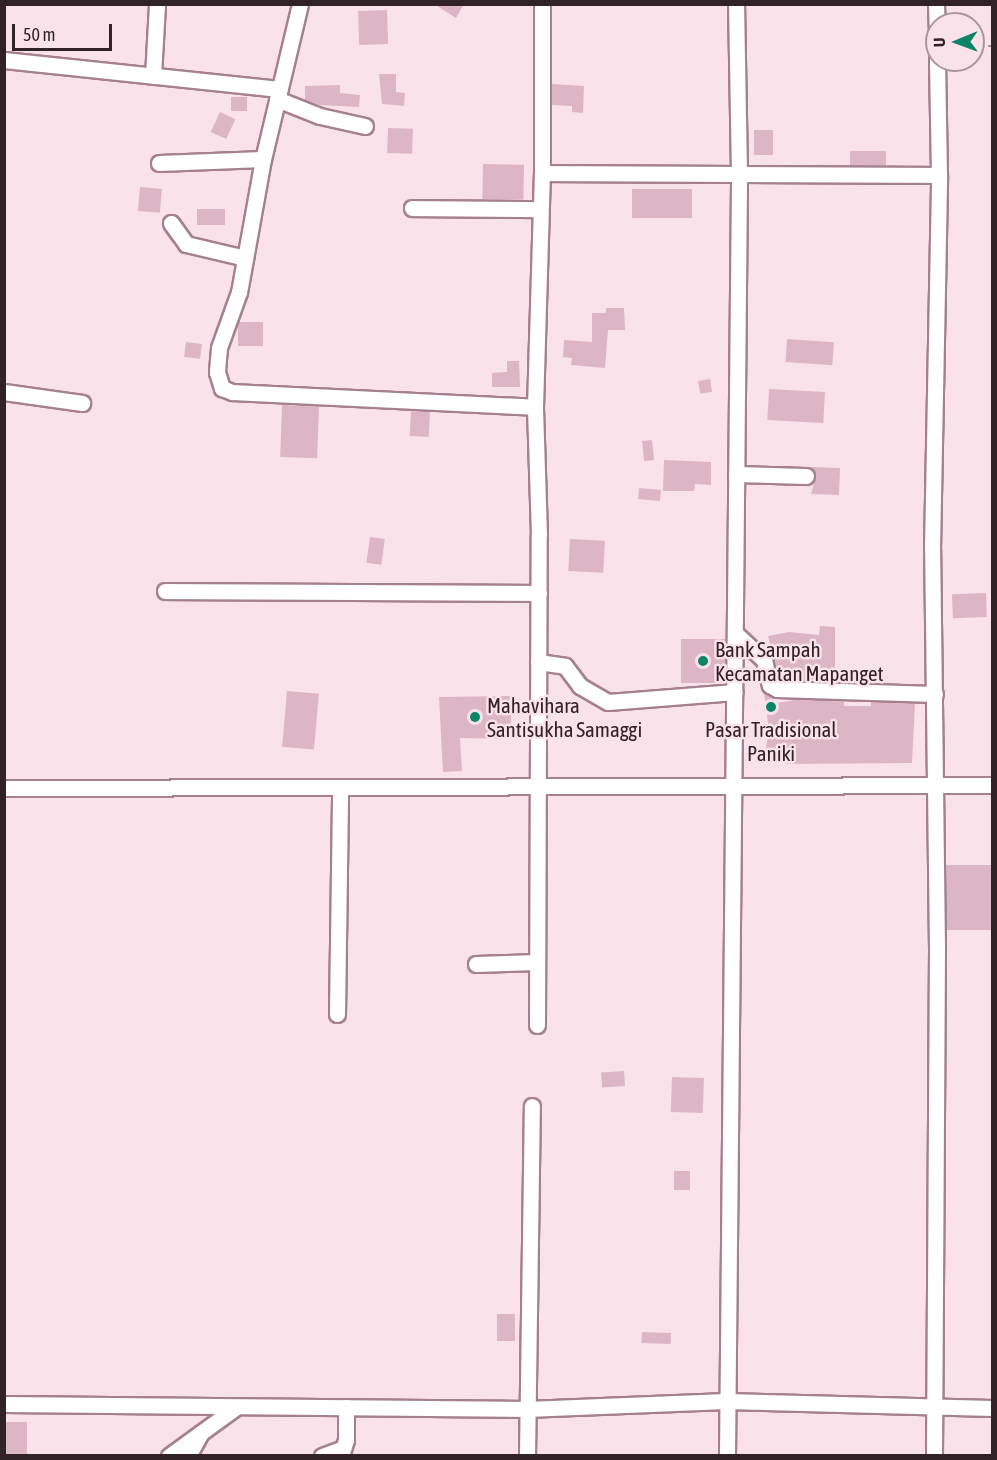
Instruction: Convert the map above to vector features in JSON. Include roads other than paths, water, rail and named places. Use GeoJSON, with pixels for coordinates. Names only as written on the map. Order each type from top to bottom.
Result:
{"type":"FeatureCollection","features":[{"type":"Feature","properties":{"kind":"street"},"geometry":{"type":"LineString","coordinates":[[153,76],[157,4]]}},
{"type":"Feature","properties":{"kind":"street"},"geometry":{"type":"LineString","coordinates":[[300,4],[263,159],[239,292],[219,348],[217,372],[222,388],[232,392],[536,407]]}},
{"type":"Feature","properties":{"kind":"street"},"geometry":{"type":"LineString","coordinates":[[537,1025],[536,407],[538,209],[542,173],[542,4]]}},
{"type":"Feature","properties":{"kind":"street"},"geometry":{"type":"LineString","coordinates":[[727,1455],[739,173],[736,4]]}},
{"type":"Feature","properties":{"kind":"street"},"geometry":{"type":"LineString","coordinates":[[4,60],[153,76],[278,94],[320,116],[365,126]]}},
{"type":"Feature","properties":{"kind":"street"},"geometry":{"type":"LineString","coordinates":[[934,1455],[936,786],[932,549],[939,175],[937,72]]}},
{"type":"Feature","properties":{"kind":"street"},"geometry":{"type":"LineString","coordinates":[[159,163],[263,159]]}},
{"type":"Feature","properties":{"kind":"street"},"geometry":{"type":"LineString","coordinates":[[542,173],[939,175]]}},
{"type":"Feature","properties":{"kind":"street"},"geometry":{"type":"LineString","coordinates":[[412,208],[538,209]]}},
{"type":"Feature","properties":{"kind":"street"},"geometry":{"type":"LineString","coordinates":[[171,223],[186,244],[245,258]]}},
{"type":"Feature","properties":{"kind":"street"},"geometry":{"type":"LineString","coordinates":[[4,392],[82,403]]}},
{"type":"Feature","properties":{"kind":"street"},"geometry":{"type":"LineString","coordinates":[[736,474],[806,476]]}},
{"type":"Feature","properties":{"kind":"street"},"geometry":{"type":"LineString","coordinates":[[165,591],[538,593]]}},
{"type":"Feature","properties":{"kind":"street"},"geometry":{"type":"LineString","coordinates":[[735,633],[764,660],[770,685],[777,689],[935,693]]}},
{"type":"Feature","properties":{"kind":"street"},"geometry":{"type":"LineString","coordinates":[[538,662],[565,666],[580,686],[608,702],[735,692]]}},
{"type":"Feature","properties":{"kind":"street"},"geometry":{"type":"LineString","coordinates":[[4,788],[340,790],[537,789],[735,784],[993,785]]}},
{"type":"Feature","properties":{"kind":"street"},"geometry":{"type":"LineString","coordinates":[[336,1014],[340,790]]}},
{"type":"Feature","properties":{"kind":"street"},"geometry":{"type":"LineString","coordinates":[[476,964],[537,962]]}},
{"type":"Feature","properties":{"kind":"street"},"geometry":{"type":"LineString","coordinates":[[526,1455],[532,1106]]}},
{"type":"Feature","properties":{"kind":"street"},"geometry":{"type":"LineString","coordinates":[[4,1404],[526,1409],[726,1401],[993,1408]]}},
{"type":"Feature","properties":{"kind":"street"},"geometry":{"type":"LineString","coordinates":[[322,1455],[341,1452],[345,1440],[346,1407]]}},
{"type":"Feature","properties":{"kind":"street"},"geometry":{"type":"LineString","coordinates":[[169,1455],[235,1408]]}},
{"type":"Feature","properties":{"kind":"street"},"geometry":{"type":"LineString","coordinates":[[188,1455],[201,1433]]}},
{"type":"Feature","properties":{"kind":"place","name":"Bank Sampah Kecamatan Mapanget"},"geometry":{"type":"Point","coordinates":[703,661]}},
{"type":"Feature","properties":{"kind":"place","name":"Pasar Tradisional Paniki"},"geometry":{"type":"Point","coordinates":[771,707]}},
{"type":"Feature","properties":{"kind":"place","name":"Mahavihara Santisukha Samaggi"},"geometry":{"type":"Point","coordinates":[475,717]}}]}
